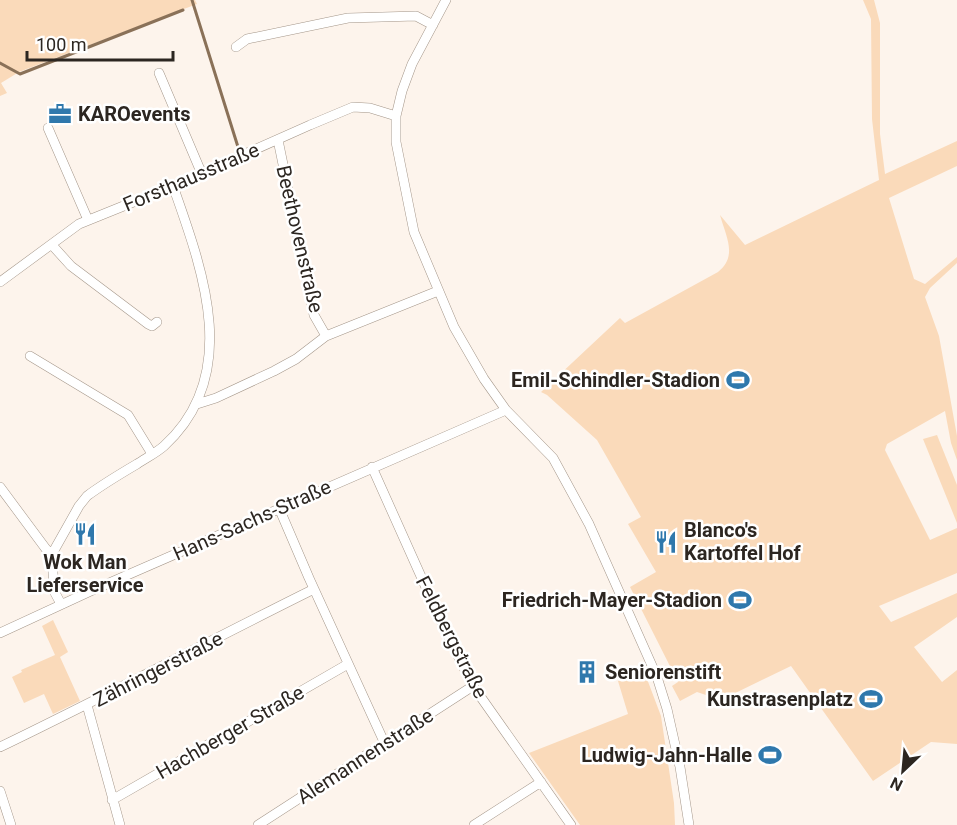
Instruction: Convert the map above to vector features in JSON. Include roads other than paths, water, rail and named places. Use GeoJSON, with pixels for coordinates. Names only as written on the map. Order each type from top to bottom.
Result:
{"type":"FeatureCollection","features":[{"type":"Feature","properties":{"kind":"street"},"geometry":{"type":"LineString","coordinates":[[446,0],[412,64],[396,116],[396,142],[414,232],[454,327],[478,369],[506,410],[553,458],[589,525],[657,676],[680,767],[688,825]]}},
{"type":"Feature","properties":{"kind":"street"},"geometry":{"type":"LineString","coordinates":[[236,47],[247,39],[348,18],[416,16],[433,25]]}},
{"type":"Feature","properties":{"kind":"street"},"geometry":{"type":"LineString","coordinates":[[159,73],[201,172]]}},
{"type":"Feature","properties":{"kind":"street","name":"Forsthausstraße"},"geometry":{"type":"LineString","coordinates":[[0,282],[88,220],[173,186],[353,107],[370,108],[396,116]]}},
{"type":"Feature","properties":{"kind":"street"},"geometry":{"type":"LineString","coordinates":[[48,128],[88,220]]}},
{"type":"Feature","properties":{"kind":"street","name":"Beethovenstraße"},"geometry":{"type":"LineString","coordinates":[[278,140],[314,315],[326,336]]}},
{"type":"Feature","properties":{"kind":"street"},"geometry":{"type":"LineString","coordinates":[[61,604],[54,591],[52,554],[79,506],[87,496],[162,448],[176,434],[197,404],[208,368],[210,337],[207,301],[198,258],[173,186]]}},
{"type":"Feature","properties":{"kind":"street"},"geometry":{"type":"LineString","coordinates":[[52,245],[71,266],[152,326],[157,322]]}},
{"type":"Feature","properties":{"kind":"street"},"geometry":{"type":"LineString","coordinates":[[197,404],[216,398],[274,371],[326,336],[438,291]]}},
{"type":"Feature","properties":{"kind":"street"},"geometry":{"type":"LineString","coordinates":[[30,356],[128,416],[152,454]]}},
{"type":"Feature","properties":{"kind":"street","name":"Hans-Sachs-Straße"},"geometry":{"type":"LineString","coordinates":[[0,633],[61,604],[506,410]]}},
{"type":"Feature","properties":{"kind":"street","name":"Feldbergstraße"},"geometry":{"type":"LineString","coordinates":[[372,467],[473,686],[572,825]]}},
{"type":"Feature","properties":{"kind":"street"},"geometry":{"type":"LineString","coordinates":[[0,487],[52,554]]}},
{"type":"Feature","properties":{"kind":"street"},"geometry":{"type":"LineString","coordinates":[[279,508],[385,744]]}},
{"type":"Feature","properties":{"kind":"street","name":"Zähringerstraße"},"geometry":{"type":"LineString","coordinates":[[0,747],[314,589]]}},
{"type":"Feature","properties":{"kind":"street","name":"Hachberger Straße"},"geometry":{"type":"LineString","coordinates":[[112,800],[348,664]]}},
{"type":"Feature","properties":{"kind":"street","name":"Alemannenstraße"},"geometry":{"type":"LineString","coordinates":[[258,825],[473,686]]}},
{"type":"Feature","properties":{"kind":"street"},"geometry":{"type":"LineString","coordinates":[[87,705],[120,825]]}},
{"type":"Feature","properties":{"kind":"street"},"geometry":{"type":"LineString","coordinates":[[474,825],[541,782]]}},
{"type":"Feature","properties":{"kind":"street"},"geometry":{"type":"LineString","coordinates":[[0,790],[11,825]]}},
{"type":"Feature","properties":{"kind":"waterway"},"geometry":{"type":"LineString","coordinates":[[192,0],[238,147]]}},
{"type":"Feature","properties":{"kind":"waterway"},"geometry":{"type":"LineString","coordinates":[[0,63],[20,74],[183,10]]}},
{"type":"Feature","properties":{"kind":"place","name":"KAROevents"},"geometry":{"type":"Point","coordinates":[60,114]}},
{"type":"Feature","properties":{"kind":"place","name":"Emil-Schindler-Stadion"},"geometry":{"type":"Point","coordinates":[738,380]}},
{"type":"Feature","properties":{"kind":"place","name":"Wok Man Lieferservice"},"geometry":{"type":"Point","coordinates":[85,534]}},
{"type":"Feature","properties":{"kind":"place","name":"Blanco's Kartoffel Hof"},"geometry":{"type":"Point","coordinates":[666,542]}},
{"type":"Feature","properties":{"kind":"place","name":"Friedrich-Mayer-Stadion"},"geometry":{"type":"Point","coordinates":[740,600]}},
{"type":"Feature","properties":{"kind":"place","name":"Seniorenstift"},"geometry":{"type":"Point","coordinates":[587,672]}},
{"type":"Feature","properties":{"kind":"place","name":"Kunstrasenplatz"},"geometry":{"type":"Point","coordinates":[871,699]}},
{"type":"Feature","properties":{"kind":"place","name":"Ludwig-Jahn-Halle"},"geometry":{"type":"Point","coordinates":[770,755]}}]}
